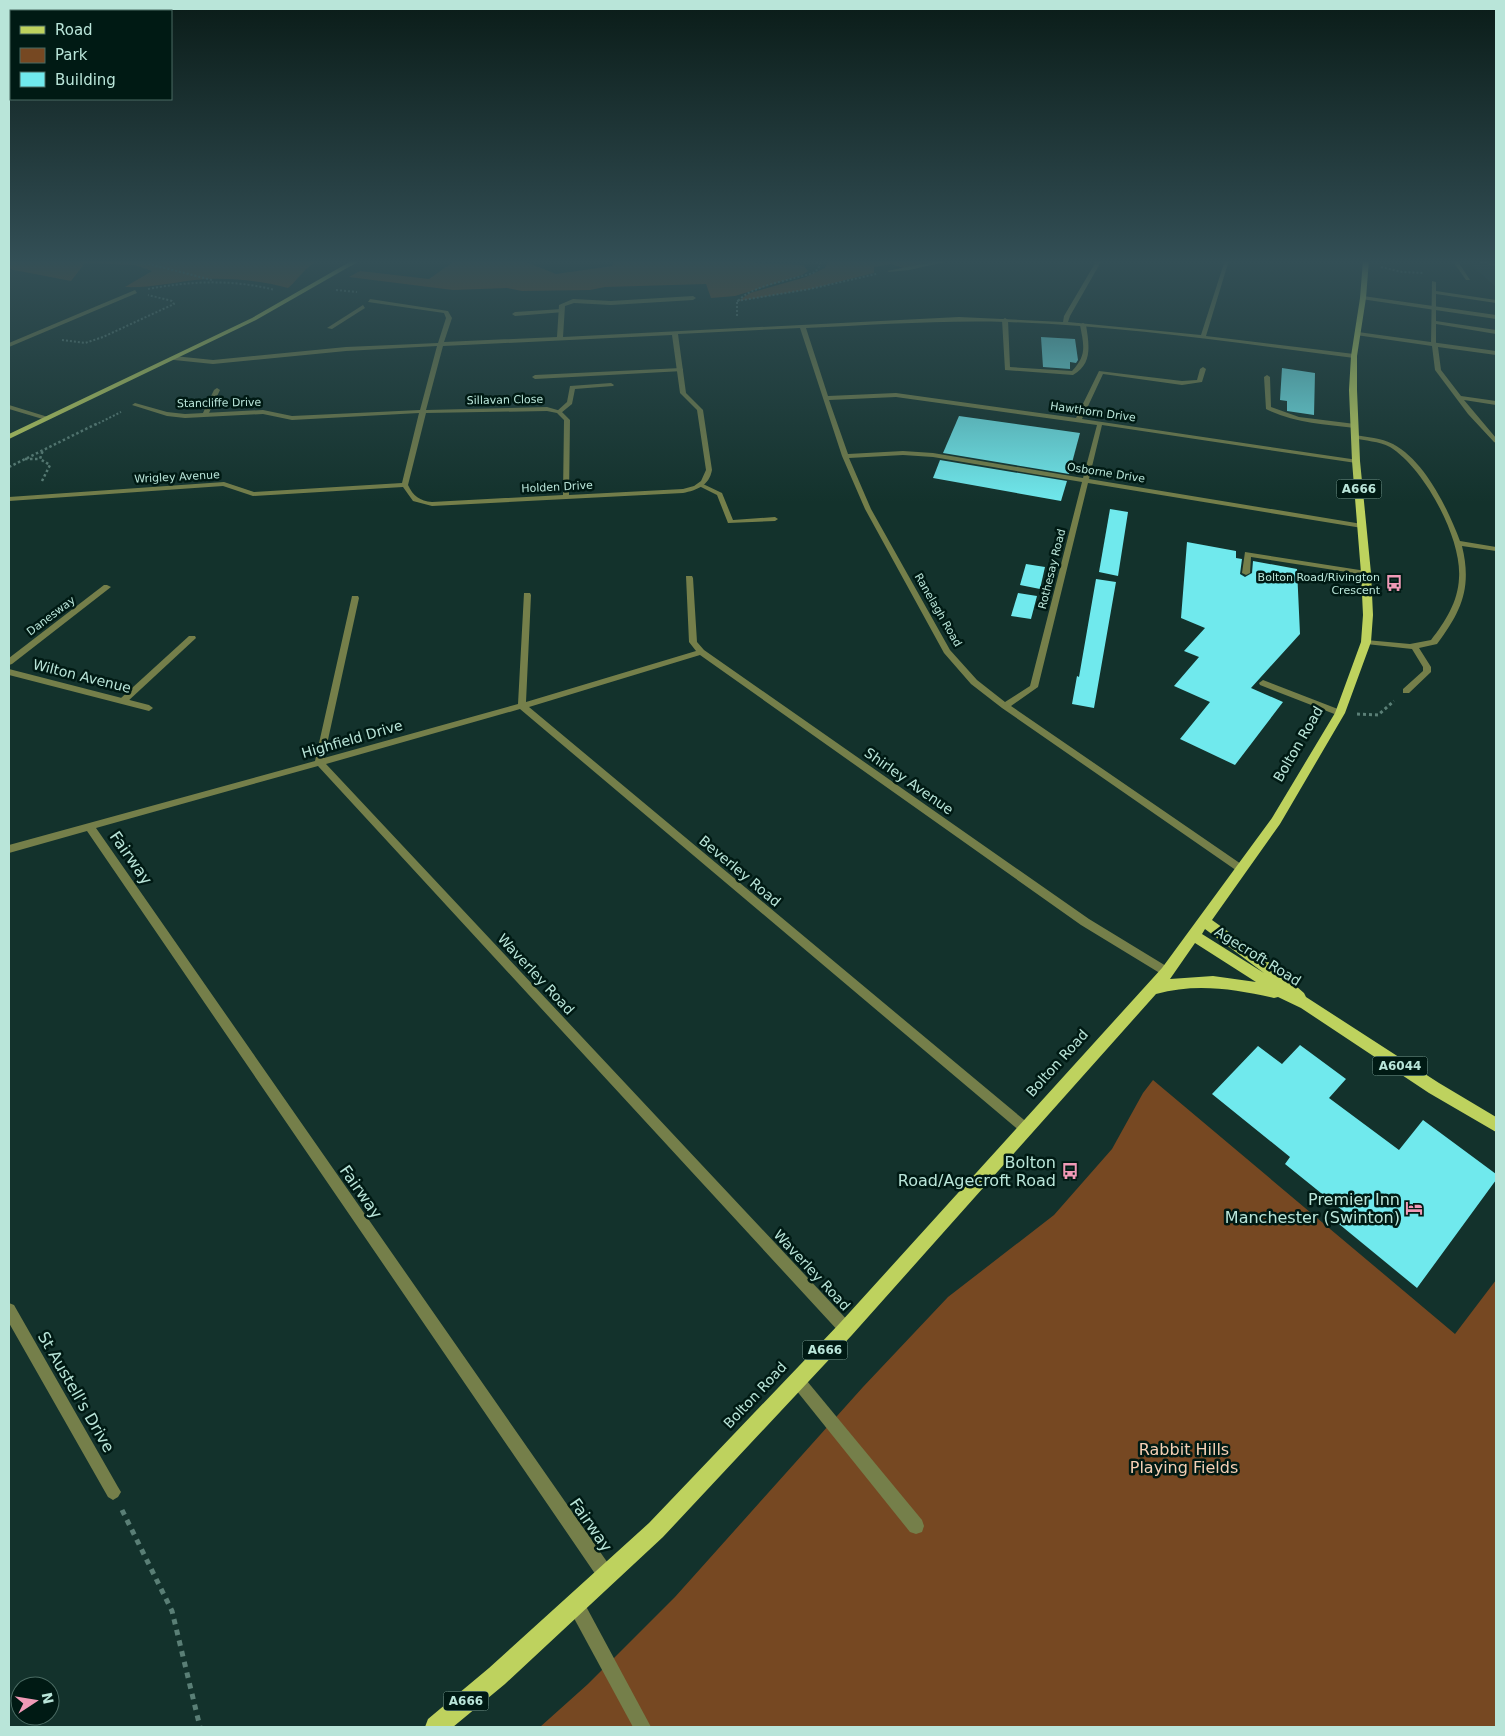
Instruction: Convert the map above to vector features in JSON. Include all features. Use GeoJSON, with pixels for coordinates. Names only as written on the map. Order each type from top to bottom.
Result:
{"type":"FeatureCollection","features":[{"type":"Feature","properties":{"kind":"main road"},"geometry":{"type":"LineString","coordinates":[[9,437],[207,341]]}},
{"type":"Feature","properties":{"kind":"main road","name":"Bolton Road"},"geometry":{"type":"LineString","coordinates":[[436,1727],[496,1676],[656,1530],[846,1329],[1167,972],[1240,868],[1276,821],[1340,713],[1366,642],[1368,615],[1366,573],[1355,437],[1354,356],[1357,341]]}},
{"type":"Feature","properties":{"kind":"main road","name":"Agecroft Road"},"geometry":{"type":"LineString","coordinates":[[1203,921],[1270,969],[1306,1004]]}},
{"type":"Feature","properties":{"kind":"main road","name":"Agecroft Road"},"geometry":{"type":"LineString","coordinates":[[1194,935],[1285,994],[1306,1004],[1434,1088],[1496,1125]]}},
{"type":"Feature","properties":{"kind":"main road"},"geometry":{"type":"LineString","coordinates":[[1152,989],[1180,982],[1219,981],[1285,994]]}},
{"type":"Feature","properties":{"kind":"street"},"geometry":{"type":"LineString","coordinates":[[405,485],[443,341]]}},
{"type":"Feature","properties":{"kind":"street"},"geometry":{"type":"LineString","coordinates":[[174,358],[213,362],[346,349],[501,341]]}},
{"type":"Feature","properties":{"kind":"street"},"geometry":{"type":"LineString","coordinates":[[676,341],[683,393],[700,410],[708,470],[708,477],[701,485],[720,494],[730,522],[775,519]]}},
{"type":"Feature","properties":{"kind":"street","name":"Ranelagh Road"},"geometry":{"type":"LineString","coordinates":[[807,341],[845,456],[868,509],[947,651],[974,682],[1005,706],[1240,868]]}},
{"type":"Feature","properties":{"kind":"street"},"geometry":{"type":"LineString","coordinates":[[1005,341],[1007,369],[1073,373],[1084,362],[1088,347],[1087,341]]}},
{"type":"Feature","properties":{"kind":"street"},"geometry":{"type":"LineString","coordinates":[[1235,341],[1354,356]]}},
{"type":"Feature","properties":{"kind":"street"},"geometry":{"type":"LineString","coordinates":[[1406,341],[1496,353]]}},
{"type":"Feature","properties":{"kind":"street"},"geometry":{"type":"LineString","coordinates":[[1434,341],[1438,370],[1459,398],[1495,439]]}},
{"type":"Feature","properties":{"kind":"street"},"geometry":{"type":"LineString","coordinates":[[1078,420],[1102,372],[1182,383],[1200,381],[1203,369]]}},
{"type":"Feature","properties":{"kind":"street"},"geometry":{"type":"LineString","coordinates":[[535,377],[680,370]]}},
{"type":"Feature","properties":{"kind":"street"},"geometry":{"type":"LineString","coordinates":[[1267,377],[1268,408],[1295,418],[1355,426]]}},
{"type":"Feature","properties":{"kind":"street"},"geometry":{"type":"LineString","coordinates":[[559,412],[570,404],[572,387],[611,385]]}},
{"type":"Feature","properties":{"kind":"street"},"geometry":{"type":"LineString","coordinates":[[205,415],[217,390]]}},
{"type":"Feature","properties":{"kind":"street","name":"Hawthorn Drive"},"geometry":{"type":"LineString","coordinates":[[826,398],[896,395],[1356,461]]}},
{"type":"Feature","properties":{"kind":"street"},"geometry":{"type":"LineString","coordinates":[[1459,398],[1496,403]]}},
{"type":"Feature","properties":{"kind":"street","name":"Stancliffe Drive"},"geometry":{"type":"LineString","coordinates":[[135,405],[167,414],[185,416],[263,412],[292,418],[424,412]]}},
{"type":"Feature","properties":{"kind":"street"},"geometry":{"type":"LineString","coordinates":[[9,407],[46,418]]}},
{"type":"Feature","properties":{"kind":"street","name":"Sillavan Close"},"geometry":{"type":"LineString","coordinates":[[424,412],[530,408],[559,412],[567,420],[568,430],[566,497]]}},
{"type":"Feature","properties":{"kind":"street","name":"Rothesay Road"},"geometry":{"type":"LineString","coordinates":[[1005,706],[1034,686],[1100,423]]}},
{"type":"Feature","properties":{"kind":"street"},"geometry":{"type":"LineString","coordinates":[[1355,437],[1391,446],[1417,468],[1448,517],[1458,543],[1463,576],[1456,610],[1434,642],[1414,646],[1366,642]]}},
{"type":"Feature","properties":{"kind":"street","name":"Osborne Drive"},"geometry":{"type":"LineString","coordinates":[[845,456],[904,453],[933,455],[1362,526]]}},
{"type":"Feature","properties":{"kind":"street","name":"Wrigley Avenue"},"geometry":{"type":"LineString","coordinates":[[9,499],[224,484],[253,494],[405,485]]}},
{"type":"Feature","properties":{"kind":"street","name":"Holden Drive"},"geometry":{"type":"LineString","coordinates":[[405,485],[412,498],[422,503],[432,504],[683,491],[701,485]]}},
{"type":"Feature","properties":{"kind":"street"},"geometry":{"type":"LineString","coordinates":[[1458,543],[1496,549]]}},
{"type":"Feature","properties":{"kind":"street"},"geometry":{"type":"LineString","coordinates":[[1246,573],[1248,554],[1366,573]]}},
{"type":"Feature","properties":{"kind":"street"},"geometry":{"type":"LineString","coordinates":[[689,578],[692,642],[701,652]]}},
{"type":"Feature","properties":{"kind":"street","name":"Danesway"},"geometry":{"type":"LineString","coordinates":[[9,662],[107,587]]}},
{"type":"Feature","properties":{"kind":"street"},"geometry":{"type":"LineString","coordinates":[[522,706],[527,595]]}},
{"type":"Feature","properties":{"kind":"street"},"geometry":{"type":"LineString","coordinates":[[319,762],[355,598]]}},
{"type":"Feature","properties":{"kind":"street"},"geometry":{"type":"LineString","coordinates":[[124,700],[192,638]]}},
{"type":"Feature","properties":{"kind":"street"},"geometry":{"type":"LineString","coordinates":[[1406,691],[1427,672],[1427,667],[1414,646]]}},
{"type":"Feature","properties":{"kind":"street","name":"Highfield Drive"},"geometry":{"type":"LineString","coordinates":[[9,849],[522,706],[701,652]]}},
{"type":"Feature","properties":{"kind":"street","name":"Shirley Avenue"},"geometry":{"type":"LineString","coordinates":[[701,652],[1085,922],[1167,972]]}},
{"type":"Feature","properties":{"kind":"street","name":"Wilton Avenue"},"geometry":{"type":"LineString","coordinates":[[9,672],[124,700],[149,708]]}},
{"type":"Feature","properties":{"kind":"street"},"geometry":{"type":"LineString","coordinates":[[1263,683],[1340,713]]}},
{"type":"Feature","properties":{"kind":"street","name":"Beverley Road"},"geometry":{"type":"LineString","coordinates":[[522,706],[1025,1128]]}},
{"type":"Feature","properties":{"kind":"street","name":"Waverley Road"},"geometry":{"type":"LineString","coordinates":[[319,762],[846,1329]]}},
{"type":"Feature","properties":{"kind":"street","name":"Fairway"},"geometry":{"type":"LineString","coordinates":[[89,826],[606,1575]]}},
{"type":"Feature","properties":{"kind":"street","name":"St Austell's Drive"},"geometry":{"type":"LineString","coordinates":[[9,1310],[113,1492]]}},
{"type":"Feature","properties":{"kind":"street"},"geometry":{"type":"LineString","coordinates":[[797,1380],[916,1526]]}},
{"type":"Feature","properties":{"kind":"street"},"geometry":{"type":"LineString","coordinates":[[576,1603],[642,1727]]}},
{"type":"Feature","properties":{"kind":"path"},"geometry":{"type":"LineString","coordinates":[[68,341],[76,343],[91,341]]}},
{"type":"Feature","properties":{"kind":"path"},"geometry":{"type":"LineString","coordinates":[[9,467],[135,405]]}},
{"type":"Feature","properties":{"kind":"path"},"geometry":{"type":"LineString","coordinates":[[40,459],[44,450]]}},
{"type":"Feature","properties":{"kind":"path"},"geometry":{"type":"LineString","coordinates":[[24,459],[40,459],[50,465],[48,472],[32,497]]}},
{"type":"Feature","properties":{"kind":"path"},"geometry":{"type":"LineString","coordinates":[[1340,713],[1378,715],[1406,691]]}},
{"type":"Feature","properties":{"kind":"path"},"geometry":{"type":"LineString","coordinates":[[113,1492],[172,1611],[200,1727]]}},
{"type":"Feature","properties":{"kind":"green space","name":"Rabbit Hills Playing Fields"},"geometry":{"type":"Polygon","coordinates":[[[1153,1080],[1455,1334],[1496,1280],[1496,1727],[540,1727],[588,1684],[675,1597],[863,1387],[948,1297],[1054,1215],[1112,1149],[1143,1093],[1153,1080]]]}},
{"type":"Feature","properties":{"kind":"building"},"geometry":{"type":"Polygon","coordinates":[[[1041,341],[1075,341],[1078,360],[1076,363],[1070,362],[1070,369],[1043,367],[1041,341]]]}},
{"type":"Feature","properties":{"kind":"building"},"geometry":{"type":"Polygon","coordinates":[[[1282,368],[1315,373],[1314,415],[1287,411],[1287,401],[1280,400],[1282,368]]]}},
{"type":"Feature","properties":{"kind":"building"},"geometry":{"type":"Polygon","coordinates":[[[959,416],[1080,433],[1069,474],[943,453],[959,416]]]}},
{"type":"Feature","properties":{"kind":"building"},"geometry":{"type":"Polygon","coordinates":[[[940,460],[1067,481],[1061,501],[933,478],[940,460]]]}},
{"type":"Feature","properties":{"kind":"building"},"geometry":{"type":"Polygon","coordinates":[[[1110,509],[1128,512],[1118,576],[1099,572],[1110,509]]]}},
{"type":"Feature","properties":{"kind":"building"},"geometry":{"type":"Polygon","coordinates":[[[1187,542],[1236,551],[1236,558],[1242,559],[1240,574],[1245,577],[1252,573],[1253,561],[1297,569],[1300,634],[1251,688],[1283,702],[1235,765],[1180,739],[1210,702],[1174,686],[1199,657],[1184,651],[1205,628],[1181,618],[1187,542]]]}},
{"type":"Feature","properties":{"kind":"building"},"geometry":{"type":"Polygon","coordinates":[[[1026,564],[1045,567],[1040,589],[1020,585],[1026,564]]]}},
{"type":"Feature","properties":{"kind":"building"},"geometry":{"type":"Polygon","coordinates":[[[1096,579],[1116,582],[1094,708],[1072,704],[1077,676],[1079,677],[1096,579]]]}},
{"type":"Feature","properties":{"kind":"building"},"geometry":{"type":"Polygon","coordinates":[[[1018,593],[1037,596],[1031,619],[1011,616],[1018,593]]]}},
{"type":"Feature","properties":{"kind":"building"},"geometry":{"type":"Polygon","coordinates":[[[1300,1045],[1346,1079],[1329,1098],[1399,1150],[1423,1120],[1496,1174],[1496,1180],[1417,1288],[1339,1224],[1347,1214],[1285,1164],[1290,1157],[1212,1094],[1258,1046],[1282,1064],[1300,1045]]]}},
{"type":"Feature","properties":{"kind":"place","name":"Bolton Road/Rivington Crescent"},"geometry":{"type":"Point","coordinates":[1394,583]}},
{"type":"Feature","properties":{"kind":"place","name":"Bolton Road/Agecroft Road"},"geometry":{"type":"Point","coordinates":[1070,1171]}},
{"type":"Feature","properties":{"kind":"place","name":"Premier Inn Manchester (Swinton)"},"geometry":{"type":"Point","coordinates":[1414,1208]}}]}
